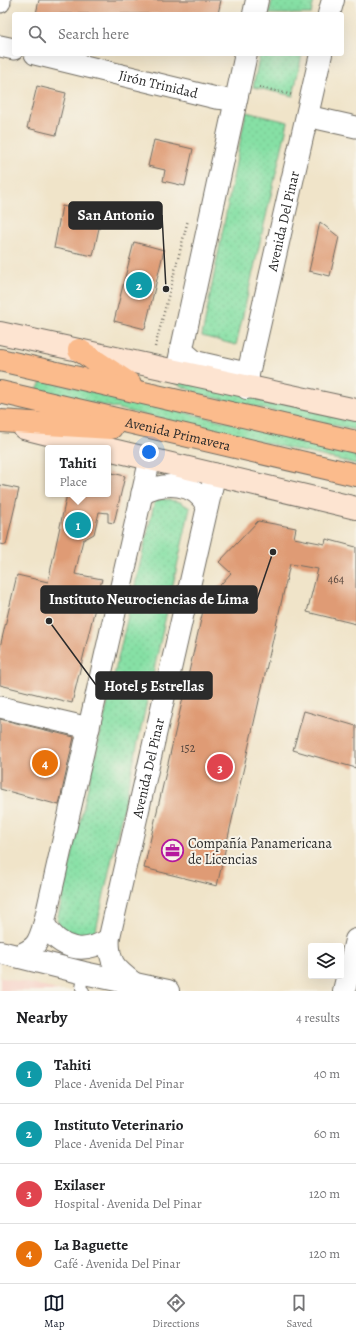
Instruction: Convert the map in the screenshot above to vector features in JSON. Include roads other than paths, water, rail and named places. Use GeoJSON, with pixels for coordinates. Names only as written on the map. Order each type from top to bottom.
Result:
{"type":"FeatureCollection","features":[{"type":"Feature","properties":{"kind":"main road"},"geometry":{"type":"LineString","coordinates":[[0,333],[78,350],[179,361],[356,410]]}},
{"type":"Feature","properties":{"kind":"main road"},"geometry":{"type":"LineString","coordinates":[[78,350],[142,393]]}},
{"type":"Feature","properties":{"kind":"main road"},"geometry":{"type":"LineString","coordinates":[[0,360],[356,442]]}},
{"type":"Feature","properties":{"kind":"main road","name":"Avenida Primavera"},"geometry":{"type":"LineString","coordinates":[[0,392],[356,474]]}},
{"type":"Feature","properties":{"kind":"main road"},"geometry":{"type":"LineString","coordinates":[[0,421],[102,428],[156,428]]}},
{"type":"Feature","properties":{"kind":"main road"},"geometry":{"type":"LineString","coordinates":[[0,421],[92,445]]}},
{"type":"Feature","properties":{"kind":"main road"},"geometry":{"type":"LineString","coordinates":[[111,450],[356,508]]}},
{"type":"Feature","properties":{"kind":"street"},"geometry":{"type":"LineString","coordinates":[[254,12],[257,0]]}},
{"type":"Feature","properties":{"kind":"street"},"geometry":{"type":"LineString","coordinates":[[330,12],[333,0]]}},
{"type":"Feature","properties":{"kind":"street"},"geometry":{"type":"LineString","coordinates":[[0,46],[12,49]]}},
{"type":"Feature","properties":{"kind":"street","name":"Jirón Trinidad"},"geometry":{"type":"LineString","coordinates":[[43,56],[216,98],[238,91]]}},
{"type":"Feature","properties":{"kind":"street"},"geometry":{"type":"LineString","coordinates":[[179,361],[246,56]]}},
{"type":"Feature","properties":{"kind":"street","name":"Avenida Del Pinar"},"geometry":{"type":"LineString","coordinates":[[248,381],[321,56]]}},
{"type":"Feature","properties":{"kind":"street"},"geometry":{"type":"LineString","coordinates":[[309,108],[356,127]]}},
{"type":"Feature","properties":{"kind":"street"},"geometry":{"type":"LineString","coordinates":[[9,954],[35,947],[39,941],[44,924],[150,459]]}},
{"type":"Feature","properties":{"kind":"street","name":"Avenida Del Pinar"},"geometry":{"type":"LineString","coordinates":[[134,983],[112,963],[109,954],[109,939],[215,474]]}},
{"type":"Feature","properties":{"kind":"street"},"geometry":{"type":"LineString","coordinates":[[142,493],[159,486],[178,486],[190,490],[204,500],[207,507]]}},
{"type":"Feature","properties":{"kind":"street"},"geometry":{"type":"LineString","coordinates":[[0,707],[89,728]]}},
{"type":"Feature","properties":{"kind":"street"},"geometry":{"type":"LineString","coordinates":[[44,924],[51,935],[61,943],[73,947],[86,948],[98,945],[109,939]]}},
{"type":"Feature","properties":{"kind":"street"},"geometry":{"type":"LineString","coordinates":[[344,991],[356,940]]}},
{"type":"Feature","properties":{"kind":"street"},"geometry":{"type":"LineString","coordinates":[[9,954],[84,982],[134,983],[168,991]]}},
{"type":"Feature","properties":{"kind":"place","name":"Instituto Veterinario"},"geometry":{"type":"Point","coordinates":[139,285]}},
{"type":"Feature","properties":{"kind":"place","name":"San Antonio"},"geometry":{"type":"Point","coordinates":[166,289]}},
{"type":"Feature","properties":{"kind":"place","name":"Tahiti"},"geometry":{"type":"Point","coordinates":[78,525]}},
{"type":"Feature","properties":{"kind":"place","name":"Instituto Neurociencias de Lima"},"geometry":{"type":"Point","coordinates":[273,552]}},
{"type":"Feature","properties":{"kind":"place","name":"Hotel 5 Estrellas"},"geometry":{"type":"Point","coordinates":[49,621]}},
{"type":"Feature","properties":{"kind":"place","name":"La Baguette"},"geometry":{"type":"Point","coordinates":[45,763]}},
{"type":"Feature","properties":{"kind":"place","name":"Exilaser"},"geometry":{"type":"Point","coordinates":[220,767]}},
{"type":"Feature","properties":{"kind":"place","name":"Compañía Panamericana de Licencias"},"geometry":{"type":"Point","coordinates":[172,851]}}]}
